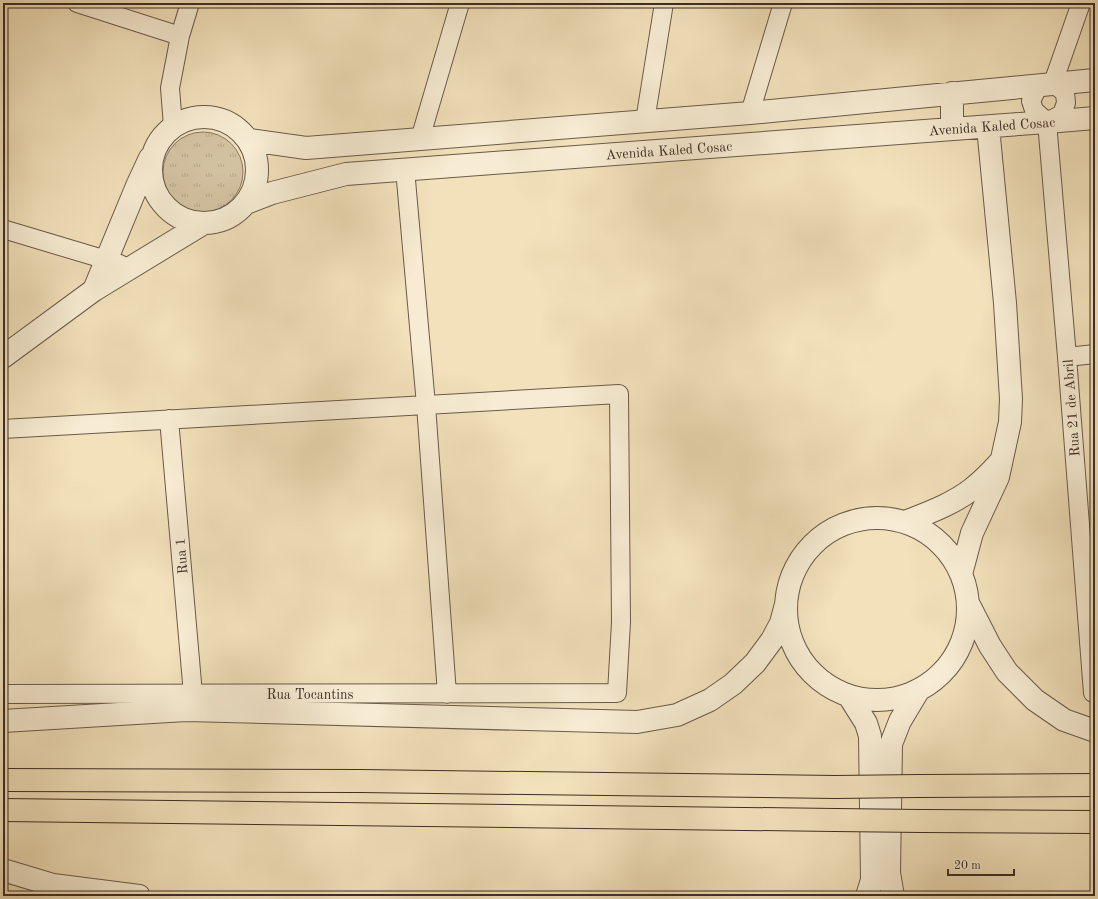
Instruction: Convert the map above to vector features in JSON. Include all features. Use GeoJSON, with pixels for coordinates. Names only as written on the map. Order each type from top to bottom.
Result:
{"type":"FeatureCollection","features":[{"type":"Feature","properties":{"kind":"highway"},"geometry":{"type":"LineString","coordinates":[[3,780],[352,781],[835,787],[1095,785]]}},
{"type":"Feature","properties":{"kind":"highway"},"geometry":{"type":"LineString","coordinates":[[3,810],[1095,822]]}},
{"type":"Feature","properties":{"kind":"street"},"geometry":{"type":"LineString","coordinates":[[78,3],[180,36]]}},
{"type":"Feature","properties":{"kind":"street"},"geometry":{"type":"LineString","coordinates":[[173,126],[170,88],[180,36],[190,3]]}},
{"type":"Feature","properties":{"kind":"street"},"geometry":{"type":"LineString","coordinates":[[420,139],[460,3]]}},
{"type":"Feature","properties":{"kind":"street"},"geometry":{"type":"LineString","coordinates":[[645,121],[664,3]]}},
{"type":"Feature","properties":{"kind":"street"},"geometry":{"type":"LineString","coordinates":[[750,113],[783,3]]}},
{"type":"Feature","properties":{"kind":"street"},"geometry":{"type":"LineString","coordinates":[[1052,83],[1065,93],[1066,103],[1062,114],[1047,122],[1034,110],[1031,101],[1036,89],[1052,83],[1081,3]]}},
{"type":"Feature","properties":{"kind":"street"},"geometry":{"type":"LineString","coordinates":[[249,140],[306,148],[750,113],[1095,80]]}},
{"type":"Feature","properties":{"kind":"street"},"geometry":{"type":"LineString","coordinates":[[952,93],[952,129]]}},
{"type":"Feature","properties":{"kind":"street"},"geometry":{"type":"LineString","coordinates":[[3,357],[94,290],[130,267],[204,223],[227,218],[246,203],[254,189],[257,172],[256,155],[249,140],[237,127],[222,119],[205,116],[188,119],[173,126],[162,137],[154,150],[137,186],[94,290]]}},
{"type":"Feature","properties":{"kind":"street","name":"Avenida Kaled Cosac"},"geometry":{"type":"LineString","coordinates":[[246,203],[272,193],[346,174],[1095,118]]}},
{"type":"Feature","properties":{"kind":"street","name":"Rua 21 de Abril"},"geometry":{"type":"LineString","coordinates":[[1047,122],[1067,357],[1090,590],[1094,693]]}},
{"type":"Feature","properties":{"kind":"street"},"geometry":{"type":"LineString","coordinates":[[960,574],[972,533],[998,477],[1010,422],[1006,303],[988,127]]}},
{"type":"Feature","properties":{"kind":"street"},"geometry":{"type":"LineString","coordinates":[[154,150],[151,167],[153,184],[160,200],[172,212],[187,220],[204,223]]}},
{"type":"Feature","properties":{"kind":"street"},"geometry":{"type":"LineString","coordinates":[[404,169],[426,405],[447,694]]}},
{"type":"Feature","properties":{"kind":"street"},"geometry":{"type":"LineString","coordinates":[[3,229],[130,267]]}},
{"type":"Feature","properties":{"kind":"street"},"geometry":{"type":"LineString","coordinates":[[1067,357],[1095,354]]}},
{"type":"Feature","properties":{"kind":"street","name":"Rua Tocantins"},"geometry":{"type":"LineString","coordinates":[[3,694],[617,693],[621,622],[618,394],[426,405]]}},
{"type":"Feature","properties":{"kind":"street"},"geometry":{"type":"LineString","coordinates":[[3,429],[426,405]]}},
{"type":"Feature","properties":{"kind":"street","name":"Rua 1"},"geometry":{"type":"LineString","coordinates":[[168,419],[193,694]]}},
{"type":"Feature","properties":{"kind":"street"},"geometry":{"type":"LineString","coordinates":[[905,522],[934,510],[971,490],[1002,461]]}},
{"type":"Feature","properties":{"kind":"street"},"geometry":{"type":"LineString","coordinates":[[3,721],[186,710],[637,722],[677,715],[710,700],[733,684],[755,663],[772,640],[781,623],[790,580],[797,564],[807,549],[820,536],[835,527],[852,520],[870,518],[882,518],[905,522],[922,529],[949,553],[965,584],[968,602],[968,620],[957,654],[942,673],[933,681],[918,691],[902,697],[884,700],[866,700],[849,696],[832,689],[805,665],[795,650],[789,633],[786,616],[786,604]]}},
{"type":"Feature","properties":{"kind":"street"},"geometry":{"type":"LineString","coordinates":[[968,602],[990,646],[1006,672],[1035,700],[1064,720],[1095,731]]}},
{"type":"Feature","properties":{"kind":"street"},"geometry":{"type":"LineString","coordinates":[[893,896],[889,873],[890,744],[900,721],[918,691]]}},
{"type":"Feature","properties":{"kind":"street"},"geometry":{"type":"LineString","coordinates":[[849,696],[866,723],[870,736],[872,880],[867,896]]}},
{"type":"Feature","properties":{"kind":"street"},"geometry":{"type":"LineString","coordinates":[[3,870],[53,885],[139,896]]}},
{"type":"Feature","properties":{"kind":"green space"},"geometry":{"type":"Polygon","coordinates":[[[195,132],[211,132],[232,143],[243,164],[243,180],[232,201],[211,212],[195,212],[181,206],[174,201],[169,194],[163,180],[163,164],[169,150],[174,143],[181,138],[195,132]]]}}]}
